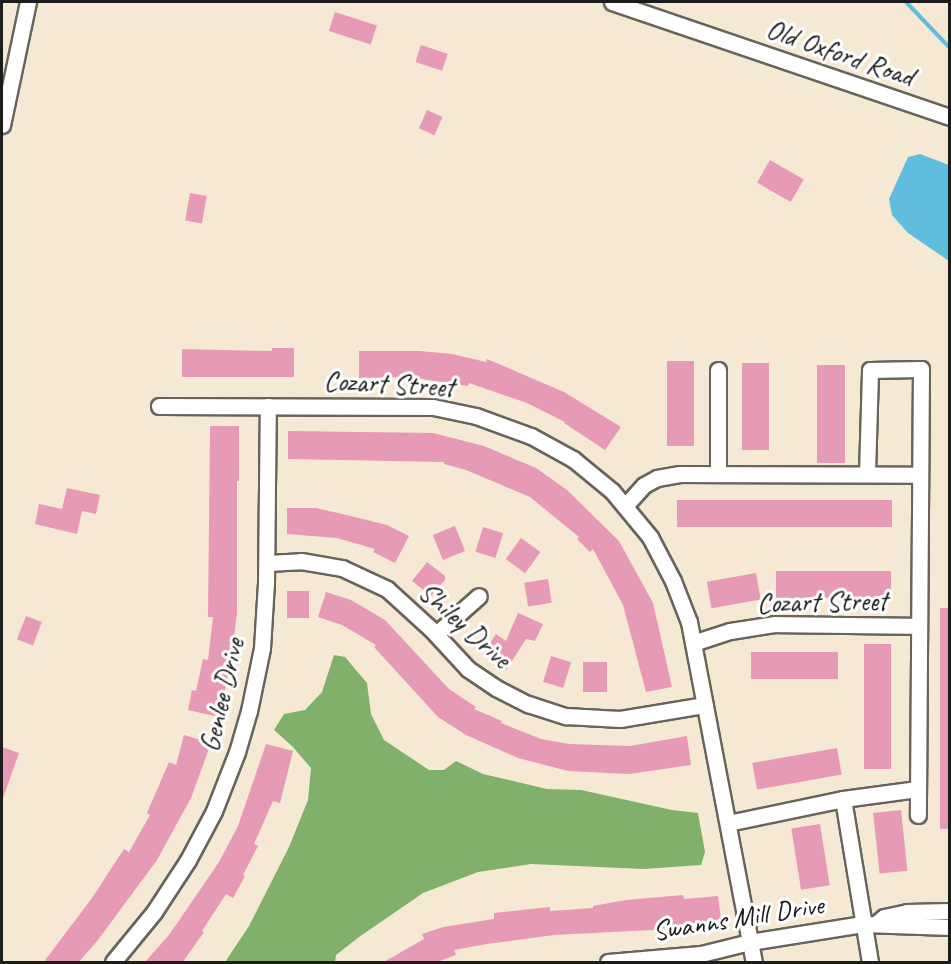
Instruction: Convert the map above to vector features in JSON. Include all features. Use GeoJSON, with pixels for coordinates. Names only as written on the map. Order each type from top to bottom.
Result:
{"type":"FeatureCollection","features":[{"type":"Feature","properties":{"kind":"street"},"geometry":{"type":"LineString","coordinates":[[2,125],[28,2]]}},
{"type":"Feature","properties":{"kind":"street","name":"Old Oxford Road"},"geometry":{"type":"LineString","coordinates":[[612,2],[950,117]]}},
{"type":"Feature","properties":{"kind":"street","name":"Cozart Street"},"geometry":{"type":"LineString","coordinates":[[867,473],[870,370],[921,369],[918,815]]}},
{"type":"Feature","properties":{"kind":"street"},"geometry":{"type":"LineString","coordinates":[[718,370],[718,473]]}},
{"type":"Feature","properties":{"kind":"street","name":"Cozart Street"},"geometry":{"type":"LineString","coordinates":[[159,406],[433,407],[476,416],[531,436],[573,459],[612,491],[650,537],[673,580],[689,622],[754,963]]}},
{"type":"Feature","properties":{"kind":"street","name":"Genlee Drive"},"geometry":{"type":"LineString","coordinates":[[113,963],[154,912],[188,860],[214,811],[237,752],[249,711],[262,648],[267,563],[268,406]]}},
{"type":"Feature","properties":{"kind":"street"},"geometry":{"type":"LineString","coordinates":[[625,506],[644,485],[657,478],[680,474],[920,475]]}},
{"type":"Feature","properties":{"kind":"street","name":"Shiley Drive"},"geometry":{"type":"LineString","coordinates":[[267,563],[302,561],[342,568],[387,589],[436,634],[468,669],[496,688],[528,704],[566,716],[620,719],[705,705]]}},
{"type":"Feature","properties":{"kind":"street"},"geometry":{"type":"LineString","coordinates":[[436,634],[479,596]]}},
{"type":"Feature","properties":{"kind":"street","name":"Cozart Street"},"geometry":{"type":"LineString","coordinates":[[693,643],[730,631],[775,624],[919,626]]}},
{"type":"Feature","properties":{"kind":"street"},"geometry":{"type":"LineString","coordinates":[[728,823],[843,799],[917,789]]}},
{"type":"Feature","properties":{"kind":"street"},"geometry":{"type":"LineString","coordinates":[[843,799],[870,923],[870,963]]}},
{"type":"Feature","properties":{"kind":"street","name":"Swanns Mill Drive"},"geometry":{"type":"LineString","coordinates":[[608,963],[701,954],[750,942],[870,923],[907,912],[950,911]]}},
{"type":"Feature","properties":{"kind":"street","name":"Swanns Mill Drive"},"geometry":{"type":"LineString","coordinates":[[870,923],[885,926],[950,927]]}},
{"type":"Feature","properties":{"kind":"green space"},"geometry":{"type":"Polygon","coordinates":[[[334,655],[345,657],[367,683],[371,714],[384,740],[429,770],[444,770],[456,761],[483,774],[547,789],[581,790],[672,810],[698,813],[705,852],[701,865],[644,869],[531,864],[478,872],[423,893],[336,955],[335,962],[225,962],[249,926],[289,847],[308,800],[311,768],[274,730],[284,714],[305,710],[322,692],[334,655]]]}},
{"type":"Feature","properties":{"kind":"water"},"geometry":{"type":"Polygon","coordinates":[[[920,154],[949,165],[949,261],[908,233],[892,215],[889,199],[908,157],[920,154]]]}},
{"type":"Feature","properties":{"kind":"building"},"geometry":{"type":"Polygon","coordinates":[[[335,12],[377,26],[371,45],[329,31],[335,12]]]}},
{"type":"Feature","properties":{"kind":"building"},"geometry":{"type":"Polygon","coordinates":[[[421,45],[448,54],[442,71],[415,62],[421,45]]]}},
{"type":"Feature","properties":{"kind":"building"},"geometry":{"type":"Polygon","coordinates":[[[427,110],[443,117],[434,135],[419,128],[427,110]]]}},
{"type":"Feature","properties":{"kind":"building"},"geometry":{"type":"Polygon","coordinates":[[[770,160],[804,180],[791,202],[757,183],[770,160]]]}},
{"type":"Feature","properties":{"kind":"building"},"geometry":{"type":"Polygon","coordinates":[[[190,193],[207,196],[202,224],[185,221],[190,193]]]}},
{"type":"Feature","properties":{"kind":"building"},"geometry":{"type":"Polygon","coordinates":[[[272,348],[294,348],[294,377],[182,377],[182,349],[272,351],[272,348]]]}},
{"type":"Feature","properties":{"kind":"building"},"geometry":{"type":"Polygon","coordinates":[[[359,351],[420,351],[452,354],[486,362],[487,359],[564,392],[621,427],[605,450],[565,422],[527,403],[469,383],[468,386],[409,377],[359,378],[359,351]]]}},
{"type":"Feature","properties":{"kind":"building"},"geometry":{"type":"Polygon","coordinates":[[[667,361],[694,361],[694,446],[667,446],[667,361]]]}},
{"type":"Feature","properties":{"kind":"building"},"geometry":{"type":"Polygon","coordinates":[[[742,363],[769,363],[769,450],[742,450],[742,363]]]}},
{"type":"Feature","properties":{"kind":"building"},"geometry":{"type":"Polygon","coordinates":[[[817,365],[845,365],[845,463],[817,463],[817,365]]]}},
{"type":"Feature","properties":{"kind":"building"},"geometry":{"type":"Polygon","coordinates":[[[210,426],[239,426],[237,613],[231,663],[219,717],[188,710],[192,690],[196,691],[203,659],[208,660],[213,617],[208,617],[210,426]]]}},
{"type":"Feature","properties":{"kind":"building"},"geometry":{"type":"Polygon","coordinates":[[[288,431],[433,433],[484,446],[536,468],[567,490],[619,541],[653,603],[672,687],[646,692],[623,605],[593,549],[590,552],[577,539],[579,537],[530,497],[466,470],[444,464],[444,462],[288,459],[288,431]]]}},
{"type":"Feature","properties":{"kind":"building"},"geometry":{"type":"Polygon","coordinates":[[[67,488],[100,495],[96,514],[82,511],[77,534],[35,524],[39,504],[62,509],[67,488]]]}},
{"type":"Feature","properties":{"kind":"building"},"geometry":{"type":"Polygon","coordinates":[[[677,500],[892,500],[892,527],[677,527],[677,500]]]}},
{"type":"Feature","properties":{"kind":"building"},"geometry":{"type":"Polygon","coordinates":[[[287,508],[316,508],[351,516],[387,525],[409,536],[395,563],[373,552],[375,549],[337,538],[287,534],[287,508]]]}},
{"type":"Feature","properties":{"kind":"building"},"geometry":{"type":"Polygon","coordinates":[[[455,526],[465,551],[443,560],[433,535],[455,526]]]}},
{"type":"Feature","properties":{"kind":"building"},"geometry":{"type":"Polygon","coordinates":[[[483,527],[503,533],[495,558],[475,552],[483,527]]]}},
{"type":"Feature","properties":{"kind":"building"},"geometry":{"type":"Polygon","coordinates":[[[521,538],[540,552],[525,573],[506,559],[521,538]]]}},
{"type":"Feature","properties":{"kind":"building"},"geometry":{"type":"Polygon","coordinates":[[[427,562],[445,576],[445,580],[431,596],[412,581],[427,562]]]}},
{"type":"Feature","properties":{"kind":"building"},"geometry":{"type":"Polygon","coordinates":[[[776,571],[891,571],[891,598],[776,598],[776,571]]]}},
{"type":"Feature","properties":{"kind":"building"},"geometry":{"type":"Polygon","coordinates":[[[756,573],[761,600],[711,608],[707,582],[756,573]]]}},
{"type":"Feature","properties":{"kind":"building"},"geometry":{"type":"Polygon","coordinates":[[[548,579],[552,603],[528,606],[524,583],[548,579]]]}},
{"type":"Feature","properties":{"kind":"building"},"geometry":{"type":"Polygon","coordinates":[[[287,591],[309,591],[309,618],[287,618],[287,591]]]}},
{"type":"Feature","properties":{"kind":"building"},"geometry":{"type":"Polygon","coordinates":[[[326,592],[351,600],[385,620],[449,689],[476,707],[474,709],[502,721],[501,723],[541,739],[569,744],[630,746],[687,736],[691,765],[629,774],[568,771],[518,758],[466,735],[438,717],[374,647],[376,645],[342,625],[318,617],[326,592]]]}},
{"type":"Feature","properties":{"kind":"building"},"geometry":{"type":"Polygon","coordinates":[[[940,608],[950,608],[950,829],[940,829],[940,608]]]}},
{"type":"Feature","properties":{"kind":"building"},"geometry":{"type":"Polygon","coordinates":[[[518,613],[543,624],[535,641],[526,639],[506,670],[483,654],[496,634],[506,641],[518,613]]]}},
{"type":"Feature","properties":{"kind":"building"},"geometry":{"type":"Polygon","coordinates":[[[26,616],[42,622],[33,645],[17,639],[26,616]]]}},
{"type":"Feature","properties":{"kind":"building"},"geometry":{"type":"Polygon","coordinates":[[[864,644],[891,644],[891,769],[864,769],[864,644]]]}},
{"type":"Feature","properties":{"kind":"building"},"geometry":{"type":"Polygon","coordinates":[[[751,652],[838,652],[838,679],[751,679],[751,652]]]}},
{"type":"Feature","properties":{"kind":"building"},"geometry":{"type":"Polygon","coordinates":[[[551,656],[571,662],[563,688],[543,682],[551,656]]]}},
{"type":"Feature","properties":{"kind":"building"},"geometry":{"type":"Polygon","coordinates":[[[583,662],[607,662],[607,692],[583,692],[583,662]]]}},
{"type":"Feature","properties":{"kind":"building"},"geometry":{"type":"Polygon","coordinates":[[[184,735],[211,743],[191,798],[157,860],[98,940],[78,963],[43,963],[92,898],[124,849],[129,852],[150,815],[147,813],[169,762],[176,765],[184,735]]]}},
{"type":"Feature","properties":{"kind":"building"},"geometry":{"type":"Polygon","coordinates":[[[266,744],[293,751],[280,803],[273,801],[254,844],[258,846],[233,898],[226,894],[202,931],[204,932],[182,963],[144,963],[169,935],[219,862],[238,826],[266,744]]]}},
{"type":"Feature","properties":{"kind":"building"},"geometry":{"type":"Polygon","coordinates":[[[2,747],[19,753],[3,798],[2,797],[2,747]]]}},
{"type":"Feature","properties":{"kind":"building"},"geometry":{"type":"Polygon","coordinates":[[[837,748],[842,775],[757,790],[752,763],[837,748]]]}},
{"type":"Feature","properties":{"kind":"building"},"geometry":{"type":"Polygon","coordinates":[[[901,810],[907,871],[880,874],[873,813],[901,810]]]}},
{"type":"Feature","properties":{"kind":"building"},"geometry":{"type":"Polygon","coordinates":[[[820,824],[830,885],[801,890],[791,829],[820,824]]]}},
{"type":"Feature","properties":{"kind":"building"},"geometry":{"type":"Polygon","coordinates":[[[683,895],[684,899],[718,896],[721,919],[652,930],[554,935],[487,944],[454,950],[456,955],[434,963],[382,963],[424,939],[422,934],[443,927],[494,919],[494,913],[550,907],[550,911],[593,908],[593,906],[626,900],[683,895]]]}},
{"type":"Feature","properties":{"kind":"waterway"},"geometry":{"type":"LineString","coordinates":[[906,2],[950,48]]}}]}
